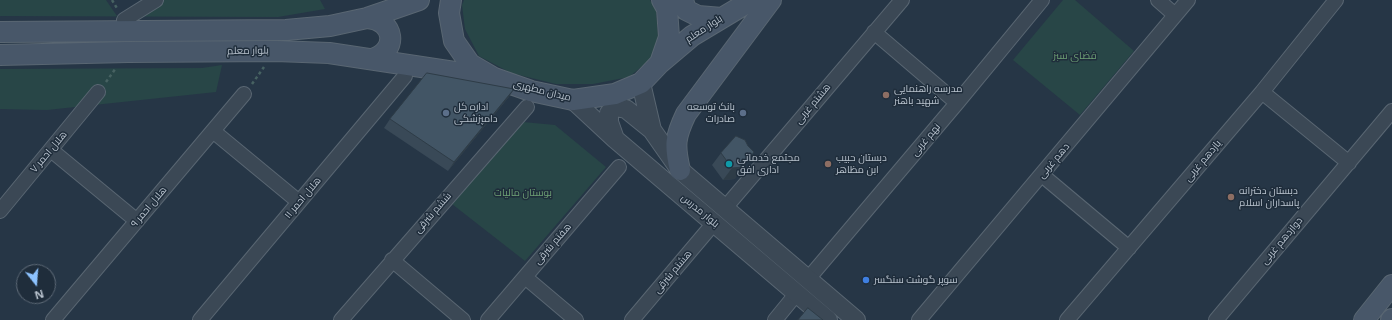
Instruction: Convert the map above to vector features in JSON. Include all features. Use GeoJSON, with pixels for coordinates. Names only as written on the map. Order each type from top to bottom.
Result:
{"type":"FeatureCollection","features":[{"type":"Feature","properties":{"kind":"main road","name":"بلوار معلم"},"geometry":{"type":"LineString","coordinates":[[0,32],[286,30],[330,26],[367,18],[419,0]]}},
{"type":"Feature","properties":{"kind":"main road","name":"میدان مطهری"},"geometry":{"type":"LineString","coordinates":[[451,0],[449,13],[454,41],[470,64],[494,78],[531,91],[573,100],[615,94],[641,83],[660,63],[669,37],[667,9],[662,0]]}},
{"type":"Feature","properties":{"kind":"main road"},"geometry":{"type":"LineString","coordinates":[[683,0],[686,10],[698,16],[722,18]]}},
{"type":"Feature","properties":{"kind":"main road","name":"بلوار معلم"},"geometry":{"type":"LineString","coordinates":[[660,63],[692,36],[752,0]]}},
{"type":"Feature","properties":{"kind":"main road"},"geometry":{"type":"LineString","coordinates":[[680,170],[676,151],[678,132],[686,114],[771,0]]}},
{"type":"Feature","properties":{"kind":"main road"},"geometry":{"type":"LineString","coordinates":[[367,18],[382,22],[387,28],[390,36],[386,52],[380,57],[372,60]]}},
{"type":"Feature","properties":{"kind":"main road","name":"بلوار معلم"},"geometry":{"type":"LineString","coordinates":[[0,55],[276,51],[329,53],[494,78]]}},
{"type":"Feature","properties":{"kind":"main road"},"geometry":{"type":"LineString","coordinates":[[1364,320],[1392,285]]}},
{"type":"Feature","properties":{"kind":"street"},"geometry":{"type":"LineString","coordinates":[[124,20],[156,0]]}},
{"type":"Feature","properties":{"kind":"street","name":"هشتم غربی"},"geometry":{"type":"LineString","coordinates":[[724,208],[902,0]]}},
{"type":"Feature","properties":{"kind":"street","name":"نهم غربی"},"geometry":{"type":"LineString","coordinates":[[808,279],[1042,0]]}},
{"type":"Feature","properties":{"kind":"street"},"geometry":{"type":"LineString","coordinates":[[1158,0],[1175,15]]}},
{"type":"Feature","properties":{"kind":"street","name":"دهم غربی"},"geometry":{"type":"LineString","coordinates":[[919,320],[1188,0]]}},
{"type":"Feature","properties":{"kind":"street","name":"یازدهم غربی"},"geometry":{"type":"LineString","coordinates":[[1067,320],[1262,92],[1336,0]]}},
{"type":"Feature","properties":{"kind":"street"},"geometry":{"type":"LineString","coordinates":[[874,32],[957,103]]}},
{"type":"Feature","properties":{"kind":"street","name":"هلال احمر ۱۱"},"geometry":{"type":"LineString","coordinates":[[200,320],[405,76]]}},
{"type":"Feature","properties":{"kind":"street","name":"بلوار مدرس"},"geometry":{"type":"LineString","coordinates":[[641,83],[652,130],[680,170],[856,320]]}},
{"type":"Feature","properties":{"kind":"street","name":"هلال احمر ۷"},"geometry":{"type":"LineString","coordinates":[[0,211],[98,92]]}},
{"type":"Feature","properties":{"kind":"street"},"geometry":{"type":"LineString","coordinates":[[1262,92],[1348,162]]}},
{"type":"Feature","properties":{"kind":"street","name":"هلال احمر ۹"},"geometry":{"type":"LineString","coordinates":[[53,320],[244,94]]}},
{"type":"Feature","properties":{"kind":"street","name":"بلوار مدرس"},"geometry":{"type":"LineString","coordinates":[[573,100],[615,139],[828,320]]}},
{"type":"Feature","properties":{"kind":"street","name":"ششم شرقی"},"geometry":{"type":"LineString","coordinates":[[341,320],[527,107]]}},
{"type":"Feature","properties":{"kind":"street"},"geometry":{"type":"LineString","coordinates":[[615,139],[609,122],[609,113],[615,107],[626,109],[652,130]]}},
{"type":"Feature","properties":{"kind":"street","name":"دوازدهم غربی"},"geometry":{"type":"LineString","coordinates":[[1217,320],[1392,111]]}},
{"type":"Feature","properties":{"kind":"street"},"geometry":{"type":"LineString","coordinates":[[214,131],[299,202]]}},
{"type":"Feature","properties":{"kind":"street"},"geometry":{"type":"LineString","coordinates":[[51,150],[137,221]]}},
{"type":"Feature","properties":{"kind":"street","name":"هفتم شرقی"},"geometry":{"type":"LineString","coordinates":[[488,320],[619,167]]}},
{"type":"Feature","properties":{"kind":"street"},"geometry":{"type":"LineString","coordinates":[[1042,175],[1129,248]]}},
{"type":"Feature","properties":{"kind":"street","name":"هشتم شرقی"},"geometry":{"type":"LineString","coordinates":[[632,320],[714,223]]}},
{"type":"Feature","properties":{"kind":"street"},"geometry":{"type":"LineString","coordinates":[[392,260],[463,320]]}},
{"type":"Feature","properties":{"kind":"street"},"geometry":{"type":"LineString","coordinates":[[525,276],[576,320]]}},
{"type":"Feature","properties":{"kind":"street"},"geometry":{"type":"LineString","coordinates":[[774,320],[797,293]]}},
{"type":"Feature","properties":{"kind":"path"},"geometry":{"type":"LineString","coordinates":[[244,94],[276,51]]}},
{"type":"Feature","properties":{"kind":"path"},"geometry":{"type":"LineString","coordinates":[[98,92],[128,52]]}},
{"type":"Feature","properties":{"kind":"green space"},"geometry":{"type":"Polygon","coordinates":[[[0,0],[106,0],[117,16],[142,0],[320,0],[325,9],[278,17],[0,16],[0,0]]]}},
{"type":"Feature","properties":{"kind":"green space"},"geometry":{"type":"Polygon","coordinates":[[[464,0],[650,0],[656,10],[658,36],[653,57],[629,77],[593,84],[556,84],[511,73],[479,56],[465,29],[462,5],[464,0]]]}},
{"type":"Feature","properties":{"kind":"green space","name":"فضای سبز"},"geometry":{"type":"Polygon","coordinates":[[[1063,0],[1075,0],[1134,51],[1080,115],[1013,60],[1063,0]]]}},
{"type":"Feature","properties":{"kind":"green space"},"geometry":{"type":"Polygon","coordinates":[[[222,65],[216,92],[47,110],[0,109],[0,69],[202,68],[222,65]]]}},
{"type":"Feature","properties":{"kind":"green space","name":"بوستان مالیات"},"geometry":{"type":"Polygon","coordinates":[[[523,122],[555,125],[606,167],[525,261],[452,204],[523,122]]]}},
{"type":"Feature","properties":{"kind":"building","name":"اداره کل دامپزشکی"},"geometry":{"type":"Polygon","coordinates":[[[427,73],[514,89],[454,162],[390,119],[427,73]]]}},
{"type":"Feature","properties":{"kind":"building"},"geometry":{"type":"Polygon","coordinates":[[[736,136],[745,140],[754,152],[743,167],[732,168],[721,153],[736,136]]]}},
{"type":"Feature","properties":{"kind":"building"},"geometry":{"type":"Polygon","coordinates":[[[808,308],[823,320],[798,320],[808,308]]]}},
{"type":"Feature","properties":{"kind":"place","name":"مدرسه راهنمایی شهید باهنر"},"geometry":{"type":"Point","coordinates":[886,95]}},
{"type":"Feature","properties":{"kind":"place","name":"اداره کل دامپزشکی"},"geometry":{"type":"Point","coordinates":[446,113]}},
{"type":"Feature","properties":{"kind":"place","name":"بانک توسعه صادرات"},"geometry":{"type":"Point","coordinates":[743,113]}},
{"type":"Feature","properties":{"kind":"place","name":"مجتمع خدماتی اداری افق"},"geometry":{"type":"Point","coordinates":[729,164]}},
{"type":"Feature","properties":{"kind":"place","name":"دبستان حبیب ابن مظاهر"},"geometry":{"type":"Point","coordinates":[828,164]}},
{"type":"Feature","properties":{"kind":"place","name":"دبستان دخترانه پاسداران اسلام"},"geometry":{"type":"Point","coordinates":[1231,197]}},
{"type":"Feature","properties":{"kind":"place","name":"سوپر گوشت سنگسر"},"geometry":{"type":"Point","coordinates":[866,280]}}]}
